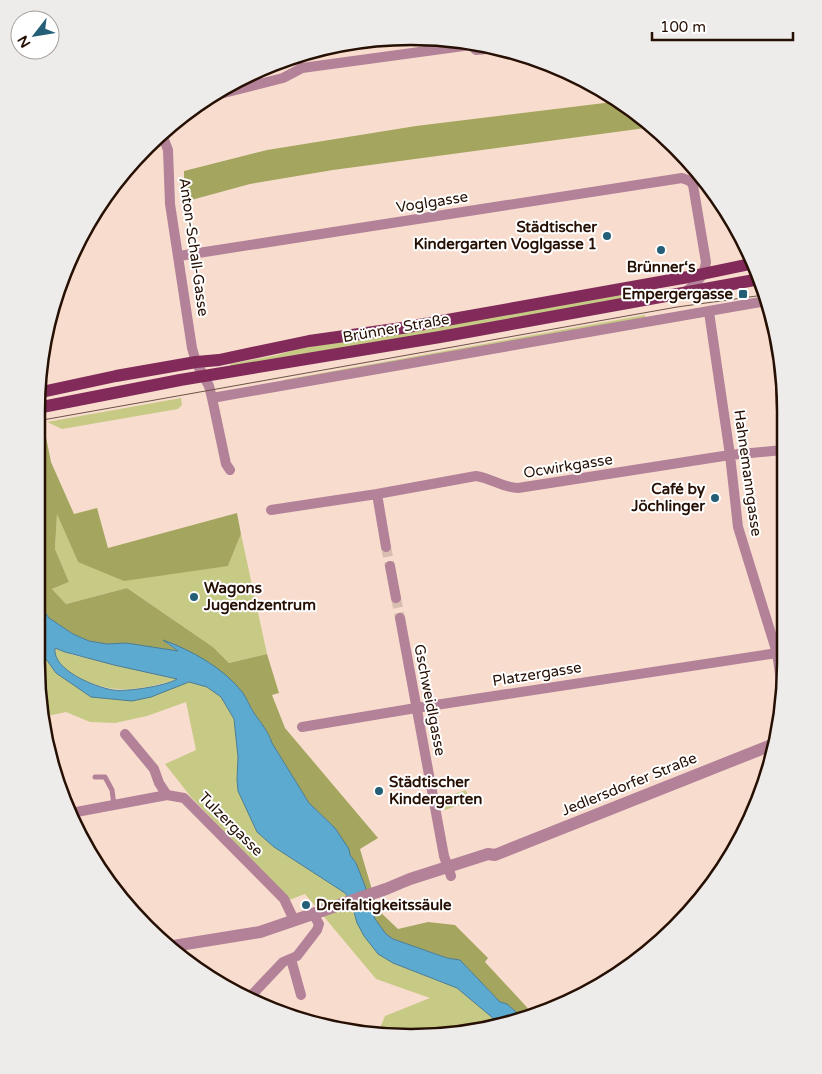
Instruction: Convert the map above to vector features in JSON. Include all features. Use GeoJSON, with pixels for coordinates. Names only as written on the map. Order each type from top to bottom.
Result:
{"type":"FeatureCollection","features":[{"type":"Feature","properties":{"kind":"main road","name":"Brünner Straße"},"geometry":{"type":"LineString","coordinates":[[46,392],[116,376],[196,362],[219,360],[310,341],[402,328],[688,277],[704,272],[746,265]]}},
{"type":"Feature","properties":{"kind":"main road","name":"Brünner Straße"},"geometry":{"type":"LineString","coordinates":[[45,406],[753,280]]}},
{"type":"Feature","properties":{"kind":"street"},"geometry":{"type":"LineString","coordinates":[[236,90],[283,78],[302,68],[453,47]]}},
{"type":"Feature","properties":{"kind":"street","name":"Anton-Schall-Gasse"},"geometry":{"type":"LineString","coordinates":[[165,141],[168,150],[170,204],[196,362],[203,377]]}},
{"type":"Feature","properties":{"kind":"street","name":"Voglgasse"},"geometry":{"type":"LineString","coordinates":[[179,256],[682,178],[690,181],[693,185],[706,262],[704,272]]}},
{"type":"Feature","properties":{"kind":"street"},"geometry":{"type":"LineString","coordinates":[[683,293],[695,285],[704,272]]}},
{"type":"Feature","properties":{"kind":"street"},"geometry":{"type":"LineString","coordinates":[[212,398],[761,302]]}},
{"type":"Feature","properties":{"kind":"street","name":"Hahnemanngasse"},"geometry":{"type":"LineString","coordinates":[[709,312],[730,456],[738,527],[777,653]]}},
{"type":"Feature","properties":{"kind":"street"},"geometry":{"type":"LineString","coordinates":[[203,377],[209,386],[226,464],[230,470]]}},
{"type":"Feature","properties":{"kind":"street","name":"Ocwirkgasse"},"geometry":{"type":"LineString","coordinates":[[271,510],[377,494],[476,476],[486,478],[500,485],[518,488],[777,451]]}},
{"type":"Feature","properties":{"kind":"street"},"geometry":{"type":"LineString","coordinates":[[377,494],[386,547]]}},
{"type":"Feature","properties":{"kind":"street"},"geometry":{"type":"LineString","coordinates":[[390,566],[396,598]]}},
{"type":"Feature","properties":{"kind":"street","name":"Gschweidlgasse"},"geometry":{"type":"LineString","coordinates":[[400,618],[449,872]]}},
{"type":"Feature","properties":{"kind":"street","name":"Platzergasse"},"geometry":{"type":"LineString","coordinates":[[302,727],[777,653]]}},
{"type":"Feature","properties":{"kind":"street"},"geometry":{"type":"LineString","coordinates":[[77,812],[166,795],[159,784],[154,769],[125,734]]}},
{"type":"Feature","properties":{"kind":"street","name":"Jedlersdorfer Straße"},"geometry":{"type":"LineString","coordinates":[[179,945],[260,932],[386,890],[412,885],[490,860],[495,855],[767,747]]}},
{"type":"Feature","properties":{"kind":"street","name":"Tulzergasse"},"geometry":{"type":"LineString","coordinates":[[166,795],[184,798],[284,899],[294,920]]}},
{"type":"Feature","properties":{"kind":"street"},"geometry":{"type":"LineString","coordinates":[[254,993],[283,962],[297,956],[317,930],[319,924],[313,914]]}},
{"type":"Feature","properties":{"kind":"street"},"geometry":{"type":"LineString","coordinates":[[291,960],[301,995]]}},
{"type":"Feature","properties":{"kind":"lane"},"geometry":{"type":"LineString","coordinates":[[300,62],[302,68]]}},
{"type":"Feature","properties":{"kind":"lane"},"geometry":{"type":"LineString","coordinates":[[95,776],[105,777],[112,790],[114,805]]}},
{"type":"Feature","properties":{"kind":"green space"},"geometry":{"type":"Polygon","coordinates":[[[607,103],[643,128],[333,170],[250,184],[184,202],[184,171],[267,150],[416,126],[607,103]]]}},
{"type":"Feature","properties":{"kind":"green space"},"geometry":{"type":"Polygon","coordinates":[[[646,289],[647,293],[630,298],[232,368],[230,364],[297,349],[646,289]]]}},
{"type":"Feature","properties":{"kind":"green space"},"geometry":{"type":"Polygon","coordinates":[[[645,315],[646,319],[283,383],[283,380],[645,315]]]}},
{"type":"Feature","properties":{"kind":"green space"},"geometry":{"type":"Polygon","coordinates":[[[181,398],[182,405],[178,409],[62,429],[47,422],[181,398]]]}},
{"type":"Feature","properties":{"kind":"green space"},"geometry":{"type":"Polygon","coordinates":[[[45,432],[51,462],[74,514],[97,508],[108,548],[237,513],[241,534],[228,566],[124,581],[78,562],[57,514],[55,549],[69,582],[52,589],[66,604],[127,588],[213,647],[229,663],[267,654],[279,693],[272,695],[285,728],[378,838],[360,849],[378,910],[398,929],[428,922],[455,925],[488,958],[485,962],[529,1010],[518,1013],[507,1004],[500,1002],[460,960],[447,958],[386,935],[375,919],[356,863],[335,828],[309,803],[245,698],[235,684],[226,676],[197,656],[165,642],[179,652],[126,643],[107,644],[89,641],[73,634],[49,618],[45,612],[45,432]]]}},
{"type":"Feature","properties":{"kind":"green space"},"geometry":{"type":"Polygon","coordinates":[[[57,513],[78,562],[228,566],[241,534],[267,654],[229,663],[213,647],[127,588],[66,604],[52,589],[69,582],[55,549],[57,513]]]}},
{"type":"Feature","properties":{"kind":"green space"},"geometry":{"type":"Polygon","coordinates":[[[55,648],[73,655],[177,679],[135,689],[110,688],[98,685],[71,673],[65,668],[57,659],[55,648]]]}},
{"type":"Feature","properties":{"kind":"green space"},"geometry":{"type":"Polygon","coordinates":[[[45,658],[56,673],[91,697],[177,686],[189,682],[207,687],[221,697],[234,719],[238,757],[237,780],[257,832],[274,847],[345,893],[351,901],[354,911],[393,963],[457,988],[495,1019],[435,1028],[380,1027],[385,1016],[430,998],[376,979],[305,894],[289,900],[191,797],[165,764],[196,750],[186,702],[147,716],[115,723],[90,722],[66,712],[49,716],[45,658]]]}},
{"type":"Feature","properties":{"kind":"green space"},"geometry":{"type":"Polygon","coordinates":[[[466,790],[470,801],[445,810],[443,805],[448,796],[466,790]]]}},
{"type":"Feature","properties":{"kind":"water"},"geometry":{"type":"Polygon","coordinates":[[[45,612],[49,618],[73,634],[89,641],[107,644],[126,643],[178,651],[163,640],[185,649],[217,668],[243,693],[309,803],[335,828],[349,849],[365,886],[375,919],[386,934],[393,939],[447,958],[460,960],[500,1002],[507,1004],[518,1013],[495,1019],[457,988],[393,963],[378,954],[364,936],[357,923],[351,901],[345,893],[274,847],[257,832],[238,791],[238,757],[234,719],[221,697],[207,687],[189,682],[151,697],[132,701],[91,697],[56,673],[45,658],[45,612]],[[55,648],[56,656],[67,670],[86,681],[105,688],[113,690],[136,689],[164,684],[177,679],[114,665],[55,648]]]}},
{"type":"Feature","properties":{"kind":"tunnel"},"geometry":{"type":"LineString","coordinates":[[386,547],[390,566]]}},
{"type":"Feature","properties":{"kind":"tunnel"},"geometry":{"type":"LineString","coordinates":[[396,598],[400,618]]}},
{"type":"Feature","properties":{"kind":"tram line"},"geometry":{"type":"LineString","coordinates":[[45,420],[677,307],[759,296]]}},
{"type":"Feature","properties":{"kind":"place","name":"Städtischer Kindergarten Voglgasse 1"},"geometry":{"type":"Point","coordinates":[607,236]}},
{"type":"Feature","properties":{"kind":"place","name":"Brünner‘s"},"geometry":{"type":"Point","coordinates":[661,250]}},
{"type":"Feature","properties":{"kind":"place","name":"Empergergasse"},"geometry":{"type":"Point","coordinates":[743,294]}},
{"type":"Feature","properties":{"kind":"place","name":"Café by Jöchlinger"},"geometry":{"type":"Point","coordinates":[715,498]}},
{"type":"Feature","properties":{"kind":"place","name":"Wagons Jugendzentrum"},"geometry":{"type":"Point","coordinates":[194,597]}},
{"type":"Feature","properties":{"kind":"place","name":"Städtischer Kindergarten"},"geometry":{"type":"Point","coordinates":[379,791]}},
{"type":"Feature","properties":{"kind":"place","name":"Dreifaltigkeitssäule"},"geometry":{"type":"Point","coordinates":[306,905]}}]}
